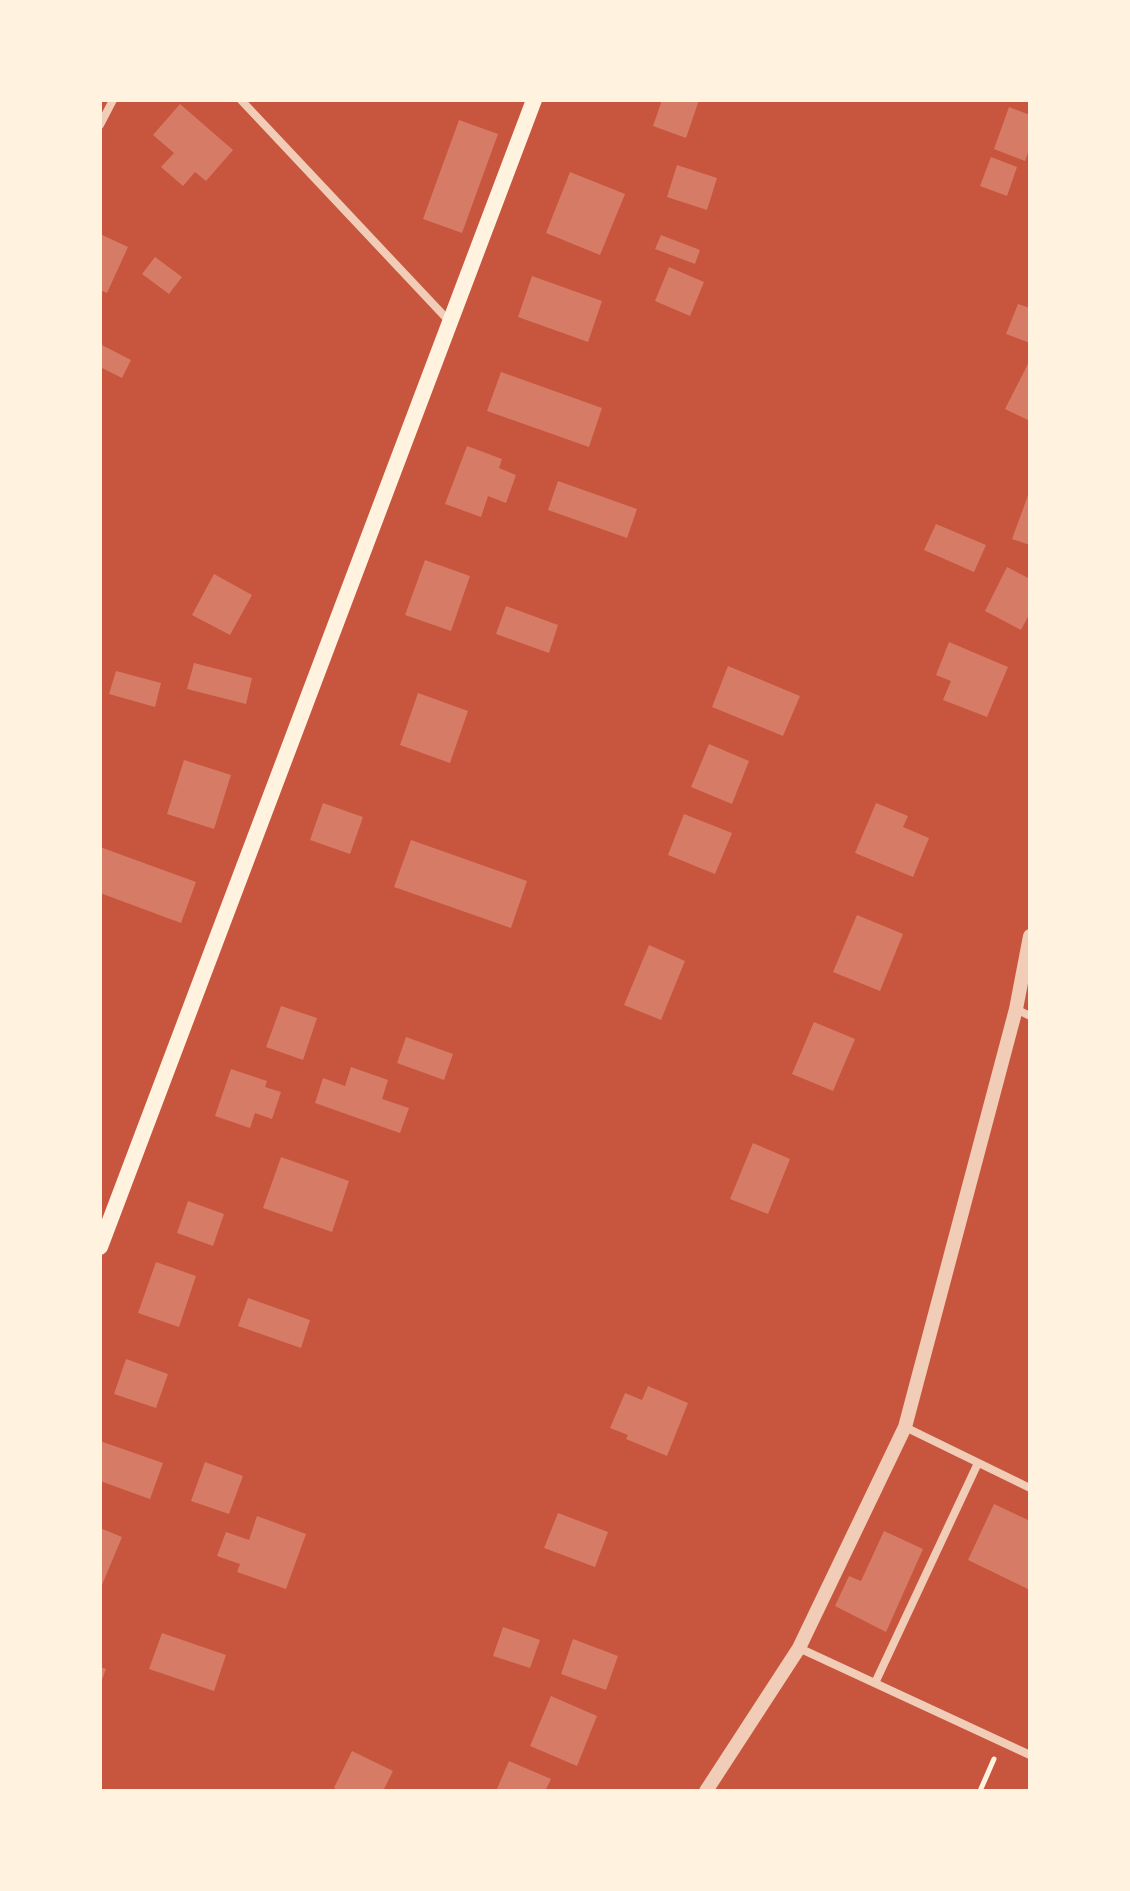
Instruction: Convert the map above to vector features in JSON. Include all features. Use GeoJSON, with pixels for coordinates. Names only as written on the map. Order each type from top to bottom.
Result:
{"type":"FeatureCollection","features":[{"type":"Feature","properties":{"kind":"main road"},"geometry":{"type":"LineString","coordinates":[[100,1247],[534,100]]}},
{"type":"Feature","properties":{"kind":"street"},"geometry":{"type":"LineString","coordinates":[[100,125],[113,100]]}},
{"type":"Feature","properties":{"kind":"street"},"geometry":{"type":"LineString","coordinates":[[241,100],[449,321]]}},
{"type":"Feature","properties":{"kind":"street"},"geometry":{"type":"LineString","coordinates":[[706,1791],[799,1648],[905,1427],[1016,1009],[1030,936]]}},
{"type":"Feature","properties":{"kind":"street"},"geometry":{"type":"LineString","coordinates":[[1016,1009],[1030,1016]]}},
{"type":"Feature","properties":{"kind":"street"},"geometry":{"type":"LineString","coordinates":[[905,1427],[1030,1488]]}},
{"type":"Feature","properties":{"kind":"street"},"geometry":{"type":"LineString","coordinates":[[875,1683],[978,1463]]}},
{"type":"Feature","properties":{"kind":"street"},"geometry":{"type":"LineString","coordinates":[[799,1648],[1030,1755]]}},
{"type":"Feature","properties":{"kind":"path"},"geometry":{"type":"LineString","coordinates":[[980,1791],[1001,1741]]}},
{"type":"Feature","properties":{"kind":"building"},"geometry":{"type":"Polygon","coordinates":[[[662,100],[699,100],[686,138],[653,126],[662,100]]]}},
{"type":"Feature","properties":{"kind":"building"},"geometry":{"type":"Polygon","coordinates":[[[180,104],[233,150],[206,181],[195,172],[183,186],[161,167],[174,153],[153,135],[180,104]]]}},
{"type":"Feature","properties":{"kind":"building"},"geometry":{"type":"Polygon","coordinates":[[[1009,107],[1030,115],[1030,147],[1025,161],[994,149],[1009,107]]]}},
{"type":"Feature","properties":{"kind":"building"},"geometry":{"type":"Polygon","coordinates":[[[459,120],[498,134],[462,233],[423,219],[459,120]]]}},
{"type":"Feature","properties":{"kind":"building"},"geometry":{"type":"Polygon","coordinates":[[[991,157],[1017,167],[1007,196],[980,186],[991,157]]]}},
{"type":"Feature","properties":{"kind":"building"},"geometry":{"type":"Polygon","coordinates":[[[677,165],[717,178],[707,210],[667,197],[677,165]]]}},
{"type":"Feature","properties":{"kind":"building"},"geometry":{"type":"Polygon","coordinates":[[[570,172],[625,194],[600,255],[546,233],[570,172]]]}},
{"type":"Feature","properties":{"kind":"building"},"geometry":{"type":"Polygon","coordinates":[[[100,234],[128,247],[107,293],[100,290],[100,234]]]}},
{"type":"Feature","properties":{"kind":"building"},"geometry":{"type":"Polygon","coordinates":[[[661,235],[700,250],[695,264],[655,249],[661,235]]]}},
{"type":"Feature","properties":{"kind":"building"},"geometry":{"type":"Polygon","coordinates":[[[155,257],[182,277],[169,294],[142,274],[155,257]]]}},
{"type":"Feature","properties":{"kind":"building"},"geometry":{"type":"Polygon","coordinates":[[[669,267],[704,282],[690,316],[655,301],[669,267]]]}},
{"type":"Feature","properties":{"kind":"building"},"geometry":{"type":"Polygon","coordinates":[[[532,276],[602,301],[588,342],[518,317],[532,276]]]}},
{"type":"Feature","properties":{"kind":"building"},"geometry":{"type":"Polygon","coordinates":[[[1018,304],[1030,308],[1030,343],[1006,334],[1018,304]]]}},
{"type":"Feature","properties":{"kind":"building"},"geometry":{"type":"Polygon","coordinates":[[[100,344],[131,360],[122,378],[100,367],[100,344]]]}},
{"type":"Feature","properties":{"kind":"building"},"geometry":{"type":"Polygon","coordinates":[[[1030,360],[1030,421],[1005,409],[1030,360]]]}},
{"type":"Feature","properties":{"kind":"building"},"geometry":{"type":"Polygon","coordinates":[[[501,372],[602,408],[589,447],[487,411],[501,372]]]}},
{"type":"Feature","properties":{"kind":"building"},"geometry":{"type":"Polygon","coordinates":[[[467,446],[502,459],[499,468],[516,475],[506,503],[488,496],[481,517],[445,504],[467,446]]]}},
{"type":"Feature","properties":{"kind":"building"},"geometry":{"type":"Polygon","coordinates":[[[558,481],[637,509],[627,538],[548,510],[558,481]]]}},
{"type":"Feature","properties":{"kind":"building"},"geometry":{"type":"Polygon","coordinates":[[[1030,490],[1030,545],[1012,539],[1030,490]]]}},
{"type":"Feature","properties":{"kind":"building"},"geometry":{"type":"Polygon","coordinates":[[[936,524],[986,545],[974,572],[924,550],[936,524]]]}},
{"type":"Feature","properties":{"kind":"building"},"geometry":{"type":"Polygon","coordinates":[[[425,560],[470,576],[451,631],[405,615],[425,560]]]}},
{"type":"Feature","properties":{"kind":"building"},"geometry":{"type":"Polygon","coordinates":[[[1007,567],[1030,579],[1030,613],[1021,630],[985,611],[1007,567]]]}},
{"type":"Feature","properties":{"kind":"building"},"geometry":{"type":"Polygon","coordinates":[[[214,574],[252,595],[230,635],[192,615],[214,574]]]}},
{"type":"Feature","properties":{"kind":"building"},"geometry":{"type":"Polygon","coordinates":[[[506,606],[558,625],[549,653],[496,634],[506,606]]]}},
{"type":"Feature","properties":{"kind":"building"},"geometry":{"type":"Polygon","coordinates":[[[949,642],[1008,667],[987,717],[943,700],[951,681],[936,675],[949,642]]]}},
{"type":"Feature","properties":{"kind":"building"},"geometry":{"type":"Polygon","coordinates":[[[194,663],[252,678],[246,704],[187,689],[194,663]]]}},
{"type":"Feature","properties":{"kind":"building"},"geometry":{"type":"Polygon","coordinates":[[[728,666],[800,696],[783,736],[712,707],[728,666]]]}},
{"type":"Feature","properties":{"kind":"building"},"geometry":{"type":"Polygon","coordinates":[[[116,671],[161,683],[155,707],[109,694],[116,671]]]}},
{"type":"Feature","properties":{"kind":"building"},"geometry":{"type":"Polygon","coordinates":[[[418,693],[468,711],[450,763],[400,745],[418,693]]]}},
{"type":"Feature","properties":{"kind":"building"},"geometry":{"type":"Polygon","coordinates":[[[709,744],[749,761],[732,804],[691,787],[709,744]]]}},
{"type":"Feature","properties":{"kind":"building"},"geometry":{"type":"Polygon","coordinates":[[[184,760],[231,775],[214,829],[167,814],[184,760]]]}},
{"type":"Feature","properties":{"kind":"building"},"geometry":{"type":"Polygon","coordinates":[[[323,803],[363,817],[350,854],[310,840],[323,803]]]}},
{"type":"Feature","properties":{"kind":"building"},"geometry":{"type":"Polygon","coordinates":[[[876,803],[908,816],[903,827],[929,838],[913,877],[855,853],[876,803]]]}},
{"type":"Feature","properties":{"kind":"building"},"geometry":{"type":"Polygon","coordinates":[[[684,814],[732,833],[715,874],[668,855],[684,814]]]}},
{"type":"Feature","properties":{"kind":"building"},"geometry":{"type":"Polygon","coordinates":[[[411,840],[527,881],[511,928],[394,887],[411,840]]]}},
{"type":"Feature","properties":{"kind":"building"},"geometry":{"type":"Polygon","coordinates":[[[100,847],[196,882],[181,923],[100,893],[100,847]]]}},
{"type":"Feature","properties":{"kind":"building"},"geometry":{"type":"Polygon","coordinates":[[[857,915],[903,934],[880,991],[833,972],[857,915]]]}},
{"type":"Feature","properties":{"kind":"building"},"geometry":{"type":"Polygon","coordinates":[[[649,945],[685,961],[661,1020],[624,1005],[649,945]]]}},
{"type":"Feature","properties":{"kind":"building"},"geometry":{"type":"Polygon","coordinates":[[[281,1006],[317,1018],[303,1060],[266,1047],[281,1006]]]}},
{"type":"Feature","properties":{"kind":"building"},"geometry":{"type":"Polygon","coordinates":[[[814,1022],[855,1039],[833,1091],[792,1074],[814,1022]]]}},
{"type":"Feature","properties":{"kind":"building"},"geometry":{"type":"Polygon","coordinates":[[[406,1037],[453,1054],[444,1080],[397,1063],[406,1037]]]}},
{"type":"Feature","properties":{"kind":"building"},"geometry":{"type":"Polygon","coordinates":[[[351,1067],[388,1080],[382,1099],[409,1108],[400,1133],[315,1103],[323,1078],[345,1086],[351,1067]]]}},
{"type":"Feature","properties":{"kind":"building"},"geometry":{"type":"Polygon","coordinates":[[[231,1069],[267,1081],[265,1087],[281,1092],[272,1119],[255,1113],[250,1128],[215,1116],[231,1069]]]}},
{"type":"Feature","properties":{"kind":"building"},"geometry":{"type":"Polygon","coordinates":[[[753,1143],[790,1159],[768,1214],[730,1199],[753,1143]]]}},
{"type":"Feature","properties":{"kind":"building"},"geometry":{"type":"Polygon","coordinates":[[[281,1157],[349,1181],[332,1232],[263,1208],[281,1157]]]}},
{"type":"Feature","properties":{"kind":"building"},"geometry":{"type":"Polygon","coordinates":[[[188,1201],[224,1214],[213,1246],[177,1233],[188,1201]]]}},
{"type":"Feature","properties":{"kind":"building"},"geometry":{"type":"Polygon","coordinates":[[[156,1262],[196,1276],[179,1327],[138,1313],[156,1262]]]}},
{"type":"Feature","properties":{"kind":"building"},"geometry":{"type":"Polygon","coordinates":[[[248,1298],[310,1320],[301,1348],[238,1326],[248,1298]]]}},
{"type":"Feature","properties":{"kind":"building"},"geometry":{"type":"Polygon","coordinates":[[[126,1359],[168,1374],[156,1408],[114,1394],[126,1359]]]}},
{"type":"Feature","properties":{"kind":"building"},"geometry":{"type":"Polygon","coordinates":[[[648,1386],[688,1403],[667,1456],[626,1439],[628,1435],[610,1428],[625,1393],[642,1400],[648,1386]]]}},
{"type":"Feature","properties":{"kind":"building"},"geometry":{"type":"Polygon","coordinates":[[[100,1441],[163,1463],[150,1499],[100,1481],[100,1441]]]}},
{"type":"Feature","properties":{"kind":"building"},"geometry":{"type":"Polygon","coordinates":[[[205,1462],[243,1476],[229,1514],[191,1501],[205,1462]]]}},
{"type":"Feature","properties":{"kind":"building"},"geometry":{"type":"Polygon","coordinates":[[[994,1504],[1030,1521],[1030,1590],[968,1560],[994,1504]]]}},
{"type":"Feature","properties":{"kind":"building"},"geometry":{"type":"Polygon","coordinates":[[[558,1513],[608,1532],[595,1567],[544,1548],[558,1513]]]}},
{"type":"Feature","properties":{"kind":"building"},"geometry":{"type":"Polygon","coordinates":[[[257,1516],[306,1534],[286,1589],[237,1572],[240,1564],[217,1556],[226,1532],[249,1540],[257,1516]]]}},
{"type":"Feature","properties":{"kind":"building"},"geometry":{"type":"Polygon","coordinates":[[[100,1528],[122,1537],[102,1585],[100,1584],[100,1528]]]}},
{"type":"Feature","properties":{"kind":"building"},"geometry":{"type":"Polygon","coordinates":[[[884,1531],[923,1549],[886,1632],[835,1606],[849,1576],[861,1581],[884,1531]]]}},
{"type":"Feature","properties":{"kind":"building"},"geometry":{"type":"Polygon","coordinates":[[[503,1627],[540,1640],[530,1668],[493,1656],[503,1627]]]}},
{"type":"Feature","properties":{"kind":"building"},"geometry":{"type":"Polygon","coordinates":[[[162,1633],[226,1655],[214,1691],[149,1669],[162,1633]]]}},
{"type":"Feature","properties":{"kind":"building"},"geometry":{"type":"Polygon","coordinates":[[[573,1639],[618,1656],[606,1690],[561,1674],[573,1639]]]}},
{"type":"Feature","properties":{"kind":"building"},"geometry":{"type":"Polygon","coordinates":[[[100,1667],[106,1669],[100,1685],[100,1667]]]}},
{"type":"Feature","properties":{"kind":"building"},"geometry":{"type":"Polygon","coordinates":[[[551,1696],[597,1716],[577,1766],[530,1746],[551,1696]]]}},
{"type":"Feature","properties":{"kind":"building"},"geometry":{"type":"Polygon","coordinates":[[[352,1751],[393,1771],[383,1791],[340,1791],[334,1788],[352,1751]]]}},
{"type":"Feature","properties":{"kind":"building"},"geometry":{"type":"Polygon","coordinates":[[[509,1761],[551,1779],[545,1791],[496,1791],[509,1761]]]}}]}
